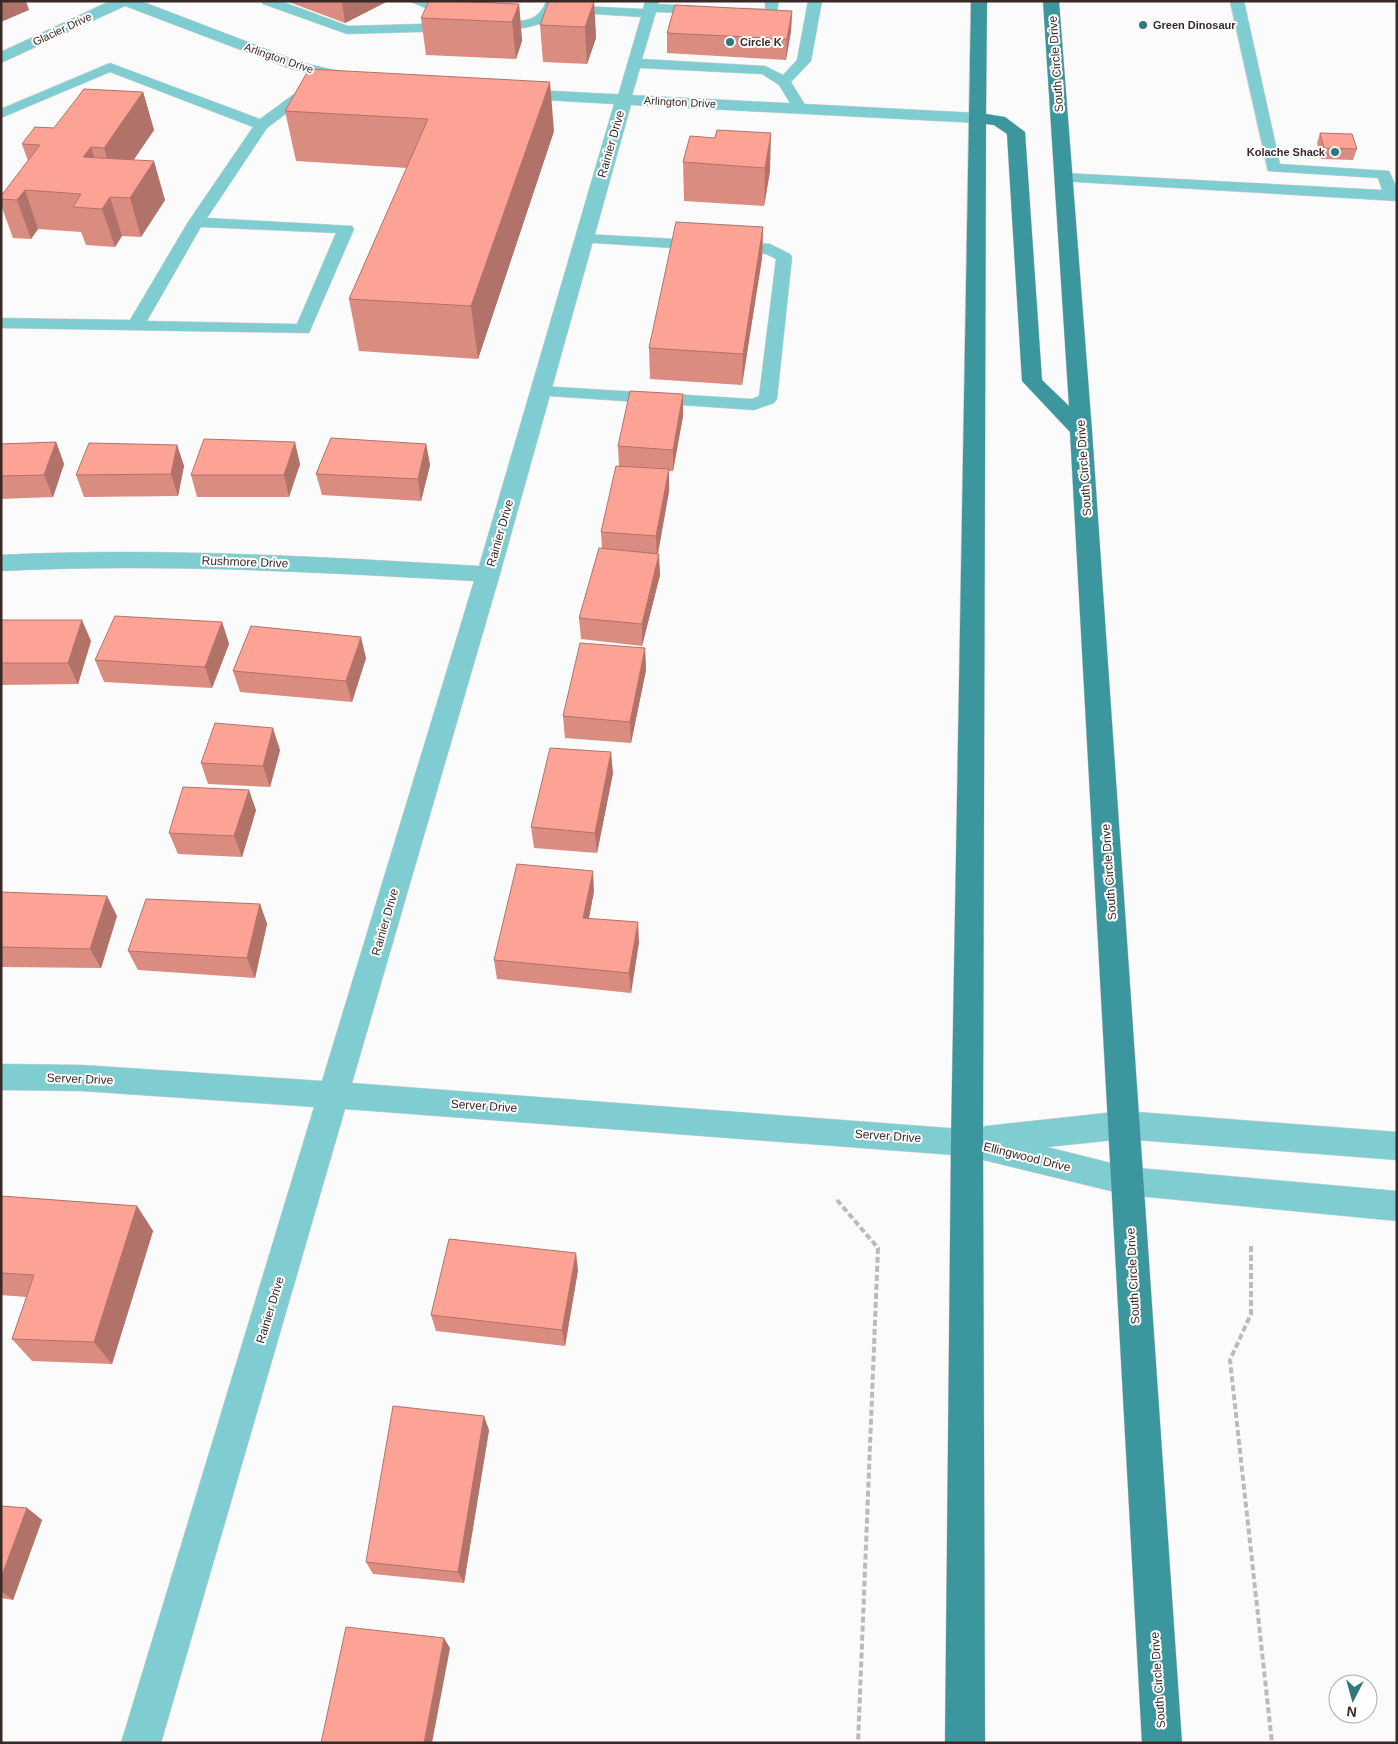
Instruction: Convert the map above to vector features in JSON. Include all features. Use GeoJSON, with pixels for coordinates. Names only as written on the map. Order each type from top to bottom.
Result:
{"type":"FeatureCollection","features":[{"type":"Feature","properties":{"kind":"main road"},"geometry":{"type":"LineString","coordinates":[[964,1743],[967,1142],[979,1]]}},
{"type":"Feature","properties":{"kind":"main road","name":"South Circle Drive"},"geometry":{"type":"LineString","coordinates":[[1051,1],[1081,431],[1162,1743]]}},
{"type":"Feature","properties":{"kind":"main road"},"geometry":{"type":"LineString","coordinates":[[978,118],[1000,121],[1016,132],[1032,381],[1081,431]]}},
{"type":"Feature","properties":{"kind":"street","name":"Glacier Drive"},"geometry":{"type":"LineString","coordinates":[[1,58],[124,1]]}},
{"type":"Feature","properties":{"kind":"street","name":"Arlington Drive"},"geometry":{"type":"LineString","coordinates":[[124,1],[294,65],[365,82]]}},
{"type":"Feature","properties":{"kind":"street","name":"Arlington Drive"},"geometry":{"type":"LineString","coordinates":[[501,93],[978,118]]}},
{"type":"Feature","properties":{"kind":"street","name":"Rainier Drive"},"geometry":{"type":"LineString","coordinates":[[141,1743],[335,1095],[488,574],[624,99]]}},
{"type":"Feature","properties":{"kind":"street","name":"Rushmore Drive"},"geometry":{"type":"LineString","coordinates":[[1,562],[140,559],[259,561],[488,574]]}},
{"type":"Feature","properties":{"kind":"street","name":"Server Drive"},"geometry":{"type":"LineString","coordinates":[[1,1077],[82,1078],[335,1095],[967,1142]]}},
{"type":"Feature","properties":{"kind":"street","name":"Ellingwood Drive"},"geometry":{"type":"LineString","coordinates":[[967,1142],[1124,1125],[1397,1146]]}},
{"type":"Feature","properties":{"kind":"street","name":"Ellingwood Drive"},"geometry":{"type":"LineString","coordinates":[[967,1142],[1127,1181],[1397,1206]]}},
{"type":"Feature","properties":{"kind":"lane"},"geometry":{"type":"LineString","coordinates":[[268,1],[347,30],[473,24],[534,24],[552,4],[771,13],[772,1]]}},
{"type":"Feature","properties":{"kind":"lane"},"geometry":{"type":"LineString","coordinates":[[416,1],[473,24]]}},
{"type":"Feature","properties":{"kind":"lane"},"geometry":{"type":"LineString","coordinates":[[784,82],[804,61],[815,1]]}},
{"type":"Feature","properties":{"kind":"lane"},"geometry":{"type":"LineString","coordinates":[[1064,178],[1394,196],[1390,174],[1360,165],[1271,160],[1237,1]]}},
{"type":"Feature","properties":{"kind":"lane"},"geometry":{"type":"LineString","coordinates":[[624,99],[650,7]]}},
{"type":"Feature","properties":{"kind":"lane"},"geometry":{"type":"LineString","coordinates":[[634,63],[765,70],[784,82],[800,108]]}},
{"type":"Feature","properties":{"kind":"lane"},"geometry":{"type":"LineString","coordinates":[[1,114],[110,67],[262,125]]}},
{"type":"Feature","properties":{"kind":"lane"},"geometry":{"type":"LineString","coordinates":[[135,326],[196,222],[262,125],[329,74]]}},
{"type":"Feature","properties":{"kind":"lane"},"geometry":{"type":"LineString","coordinates":[[1,323],[303,330],[346,230],[196,222]]}},
{"type":"Feature","properties":{"kind":"lane"},"geometry":{"type":"LineString","coordinates":[[540,391],[754,405],[768,400],[784,258],[770,248],[584,239]]}},
{"type":"Feature","properties":{"kind":"path"},"geometry":{"type":"LineString","coordinates":[[837,1200],[878,1248],[858,1743]]}},
{"type":"Feature","properties":{"kind":"path"},"geometry":{"type":"LineString","coordinates":[[1251,1246],[1251,1314],[1230,1360],[1272,1743]]}},
{"type":"Feature","properties":{"kind":"building"},"geometry":{"type":"Polygon","coordinates":[[[429,1],[519,4],[512,22],[421,18],[429,1]]]}},
{"type":"Feature","properties":{"kind":"building"},"geometry":{"type":"Polygon","coordinates":[[[549,1],[594,2],[585,27],[540,25],[549,1]]]}},
{"type":"Feature","properties":{"kind":"building"},"geometry":{"type":"Polygon","coordinates":[[[675,5],[792,11],[787,39],[667,33],[675,5]]]}},
{"type":"Feature","properties":{"kind":"building"},"geometry":{"type":"Polygon","coordinates":[[[309,69],[550,82],[471,306],[349,299],[428,119],[285,111],[309,69]]]}},
{"type":"Feature","properties":{"kind":"building"},"geometry":{"type":"Polygon","coordinates":[[[84,89],[143,92],[104,148],[91,147],[83,157],[154,161],[130,198],[110,197],[102,209],[73,207],[81,194],[25,190],[17,200],[1,199],[1,196],[40,145],[22,144],[35,127],[54,128],[84,89]]]}},
{"type":"Feature","properties":{"kind":"building"},"geometry":{"type":"Polygon","coordinates":[[[717,130],[771,133],[765,168],[683,162],[690,136],[715,138],[717,130]]]}},
{"type":"Feature","properties":{"kind":"building"},"geometry":{"type":"Polygon","coordinates":[[[1320,133],[1352,134],[1357,149],[1324,148],[1320,133]]]}},
{"type":"Feature","properties":{"kind":"building"},"geometry":{"type":"Polygon","coordinates":[[[676,222],[763,227],[743,354],[649,348],[676,222]]]}},
{"type":"Feature","properties":{"kind":"building"},"geometry":{"type":"Polygon","coordinates":[[[630,391],[683,394],[673,450],[618,446],[630,391]]]}},
{"type":"Feature","properties":{"kind":"building"},"geometry":{"type":"Polygon","coordinates":[[[331,438],[426,444],[418,479],[316,474],[331,438]]]}},
{"type":"Feature","properties":{"kind":"building"},"geometry":{"type":"Polygon","coordinates":[[[204,439],[295,442],[284,475],[191,475],[204,439]]]}},
{"type":"Feature","properties":{"kind":"building"},"geometry":{"type":"Polygon","coordinates":[[[56,442],[44,475],[1,476],[1,444],[56,442]]]}},
{"type":"Feature","properties":{"kind":"building"},"geometry":{"type":"Polygon","coordinates":[[[89,443],[177,445],[171,474],[76,475],[89,443]]]}},
{"type":"Feature","properties":{"kind":"building"},"geometry":{"type":"Polygon","coordinates":[[[616,466],[669,469],[656,536],[601,532],[616,466]]]}},
{"type":"Feature","properties":{"kind":"building"},"geometry":{"type":"Polygon","coordinates":[[[599,548],[659,554],[642,624],[579,618],[599,548]]]}},
{"type":"Feature","properties":{"kind":"building"},"geometry":{"type":"Polygon","coordinates":[[[115,616],[222,622],[205,667],[95,660],[115,616]]]}},
{"type":"Feature","properties":{"kind":"building"},"geometry":{"type":"Polygon","coordinates":[[[1,620],[82,620],[68,663],[1,663],[1,620]]]}},
{"type":"Feature","properties":{"kind":"building"},"geometry":{"type":"Polygon","coordinates":[[[251,626],[361,637],[346,681],[233,671],[251,626]]]}},
{"type":"Feature","properties":{"kind":"building"},"geometry":{"type":"Polygon","coordinates":[[[580,643],[645,648],[630,722],[563,716],[580,643]]]}},
{"type":"Feature","properties":{"kind":"building"},"geometry":{"type":"Polygon","coordinates":[[[215,723],[273,728],[263,766],[201,763],[215,723]]]}},
{"type":"Feature","properties":{"kind":"building"},"geometry":{"type":"Polygon","coordinates":[[[550,748],[611,752],[595,833],[531,827],[550,748]]]}},
{"type":"Feature","properties":{"kind":"building"},"geometry":{"type":"Polygon","coordinates":[[[183,787],[249,790],[234,836],[169,833],[183,787]]]}},
{"type":"Feature","properties":{"kind":"building"},"geometry":{"type":"Polygon","coordinates":[[[517,864],[593,871],[583,918],[638,922],[629,973],[494,960],[517,864]]]}},
{"type":"Feature","properties":{"kind":"building"},"geometry":{"type":"Polygon","coordinates":[[[1,892],[107,896],[90,949],[1,947],[1,892]]]}},
{"type":"Feature","properties":{"kind":"building"},"geometry":{"type":"Polygon","coordinates":[[[146,899],[260,904],[247,958],[128,951],[146,899]]]}},
{"type":"Feature","properties":{"kind":"building"},"geometry":{"type":"Polygon","coordinates":[[[1,1196],[137,1206],[94,1342],[12,1339],[34,1275],[1,1273],[1,1196]]]}},
{"type":"Feature","properties":{"kind":"building"},"geometry":{"type":"Polygon","coordinates":[[[449,1239],[576,1253],[562,1330],[431,1315],[449,1239]]]}},
{"type":"Feature","properties":{"kind":"building"},"geometry":{"type":"Polygon","coordinates":[[[393,1406],[484,1416],[458,1572],[366,1562],[393,1406]]]}},
{"type":"Feature","properties":{"kind":"building"},"geometry":{"type":"Polygon","coordinates":[[[1,1506],[27,1508],[1,1578],[1,1506]]]}},
{"type":"Feature","properties":{"kind":"building"},"geometry":{"type":"Polygon","coordinates":[[[346,1627],[444,1638],[424,1743],[321,1743],[346,1627]]]}},
{"type":"Feature","properties":{"kind":"place","name":"Green Dinosaur"},"geometry":{"type":"Point","coordinates":[1143,25]}},
{"type":"Feature","properties":{"kind":"place","name":"Circle K"},"geometry":{"type":"Point","coordinates":[730,42]}},
{"type":"Feature","properties":{"kind":"place","name":"Kolache Shack"},"geometry":{"type":"Point","coordinates":[1335,152]}}]}
